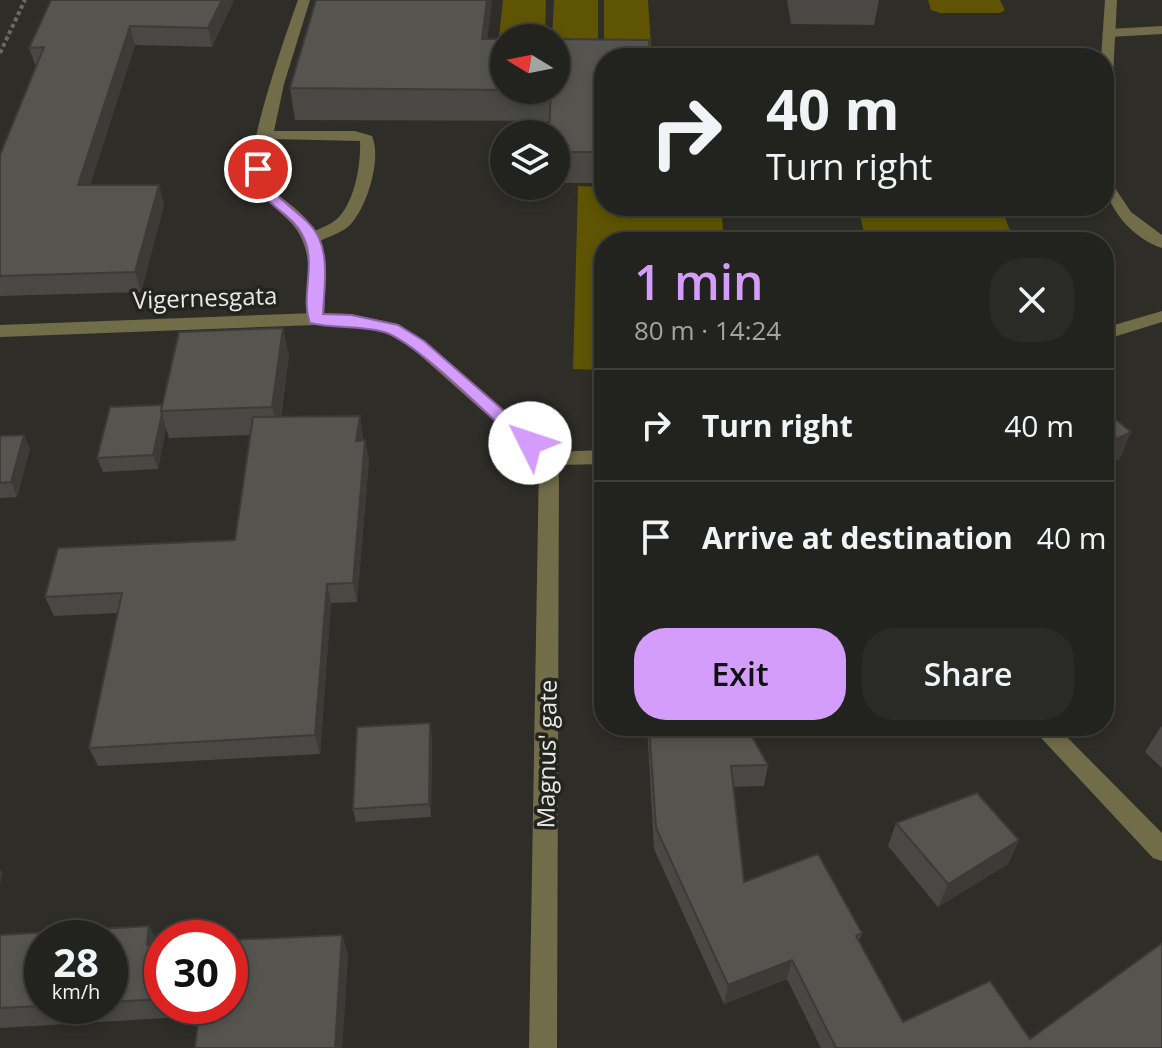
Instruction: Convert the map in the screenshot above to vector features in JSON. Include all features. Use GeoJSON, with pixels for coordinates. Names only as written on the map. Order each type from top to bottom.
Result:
{"type":"FeatureCollection","features":[{"type":"Feature","properties":{"kind":"street"},"geometry":{"type":"LineString","coordinates":[[304,0],[277,84],[258,169],[259,181],[312,239],[317,262],[315,319]]}},
{"type":"Feature","properties":{"kind":"street"},"geometry":{"type":"LineString","coordinates":[[1108,48],[1111,0]]}},
{"type":"Feature","properties":{"kind":"street"},"geometry":{"type":"LineString","coordinates":[[1109,33],[1162,30]]}},
{"type":"Feature","properties":{"kind":"street"},"geometry":{"type":"LineString","coordinates":[[266,135],[355,135],[367,139],[369,149],[360,186],[346,220],[312,239]]}},
{"type":"Feature","properties":{"kind":"street"},"geometry":{"type":"LineString","coordinates":[[1114,198],[1125,215],[1162,243]]}},
{"type":"Feature","properties":{"kind":"street"},"geometry":{"type":"LineString","coordinates":[[1114,331],[1162,316]]}},
{"type":"Feature","properties":{"kind":"street","name":"Vigernesgata"},"geometry":{"type":"LineString","coordinates":[[0,331],[315,319],[351,320],[392,328],[419,345],[549,459]]}},
{"type":"Feature","properties":{"kind":"street"},"geometry":{"type":"LineString","coordinates":[[549,459],[594,457]]}},
{"type":"Feature","properties":{"kind":"street","name":"Magnus' gate"},"geometry":{"type":"LineString","coordinates":[[543,1048],[549,459]]}},
{"type":"Feature","properties":{"kind":"street"},"geometry":{"type":"LineString","coordinates":[[1051,736],[1162,850]]}},
{"type":"Feature","properties":{"kind":"path"},"geometry":{"type":"LineString","coordinates":[[0,53],[25,0]]}},
{"type":"Feature","properties":{"kind":"shaded area"},"geometry":{"type":"Polygon","coordinates":[[[503,0],[546,0],[545,24],[500,24],[503,0]]]}},
{"type":"Feature","properties":{"kind":"shaded area"},"geometry":{"type":"Polygon","coordinates":[[[554,0],[598,0],[598,46],[570,46],[570,24],[553,24],[554,0]]]}},
{"type":"Feature","properties":{"kind":"shaded area"},"geometry":{"type":"Polygon","coordinates":[[[604,0],[648,0],[651,46],[604,46],[604,0]]]}},
{"type":"Feature","properties":{"kind":"shaded area"},"geometry":{"type":"Polygon","coordinates":[[[928,0],[1000,0],[1005,10],[1000,13],[940,13],[931,10],[928,0]]]}},
{"type":"Feature","properties":{"kind":"shaded area"},"geometry":{"type":"Polygon","coordinates":[[[578,186],[594,187],[594,216],[722,216],[723,232],[594,232],[594,370],[573,369],[578,186]]]}},
{"type":"Feature","properties":{"kind":"shaded area"},"geometry":{"type":"Polygon","coordinates":[[[860,216],[1005,216],[1010,232],[864,232],[860,216]]]}},
{"type":"Feature","properties":{"kind":"building"},"geometry":{"type":"Polygon","coordinates":[[[51,0],[222,0],[208,28],[130,26],[78,185],[159,185],[135,272],[0,276],[0,155],[44,47],[29,48],[51,0]]]}},
{"type":"Feature","properties":{"kind":"building"},"geometry":{"type":"Polygon","coordinates":[[[316,0],[487,0],[482,39],[490,39],[490,90],[290,88],[316,0]]]}},
{"type":"Feature","properties":{"kind":"building"},"geometry":{"type":"Polygon","coordinates":[[[570,39],[649,40],[649,48],[594,48],[594,152],[570,152],[570,120],[550,120],[550,104],[570,104],[570,39]]]}},
{"type":"Feature","properties":{"kind":"building"},"geometry":{"type":"Polygon","coordinates":[[[283,328],[272,407],[161,411],[179,332],[283,328]]]}},
{"type":"Feature","properties":{"kind":"building"},"geometry":{"type":"Polygon","coordinates":[[[162,405],[153,455],[97,458],[110,407],[162,405]]]}},
{"type":"Feature","properties":{"kind":"building"},"geometry":{"type":"Polygon","coordinates":[[[360,416],[356,441],[365,440],[353,583],[327,584],[315,735],[89,748],[122,593],[45,597],[58,548],[235,540],[253,417],[360,416]]]}},
{"type":"Feature","properties":{"kind":"building"},"geometry":{"type":"Polygon","coordinates":[[[1114,418],[1131,432],[1114,440],[1114,418]]]}},
{"type":"Feature","properties":{"kind":"building"},"geometry":{"type":"Polygon","coordinates":[[[24,435],[11,482],[0,483],[0,436],[24,435]]]}},
{"type":"Feature","properties":{"kind":"building"},"geometry":{"type":"Polygon","coordinates":[[[430,723],[429,804],[353,809],[357,727],[430,723]]]}},
{"type":"Feature","properties":{"kind":"building"},"geometry":{"type":"Polygon","coordinates":[[[650,736],[752,736],[768,765],[731,766],[744,882],[818,854],[862,933],[856,936],[903,1022],[990,981],[1030,1039],[1162,943],[1162,1048],[836,1048],[792,960],[728,985],[656,828],[650,736]]]}},
{"type":"Feature","properties":{"kind":"building"},"geometry":{"type":"Polygon","coordinates":[[[977,793],[1019,840],[948,884],[896,823],[977,793]]]}},
{"type":"Feature","properties":{"kind":"building"},"geometry":{"type":"Polygon","coordinates":[[[144,926],[144,1000],[128,1001],[128,927],[144,926]]]}},
{"type":"Feature","properties":{"kind":"building"},"geometry":{"type":"Polygon","coordinates":[[[24,934],[24,1007],[0,1008],[0,935],[24,934]]]}},
{"type":"Feature","properties":{"kind":"building"},"geometry":{"type":"Polygon","coordinates":[[[342,935],[335,1048],[195,1048],[198,1024],[248,1024],[248,939],[342,935]]]}},
{"type":"Feature","properties":{"kind":"route"},"geometry":{"type":"LineString","coordinates":[[258,169],[259,181],[266,192],[306,229],[312,239],[317,262],[315,319],[351,320],[392,328],[419,345],[530,443]]}}]}
